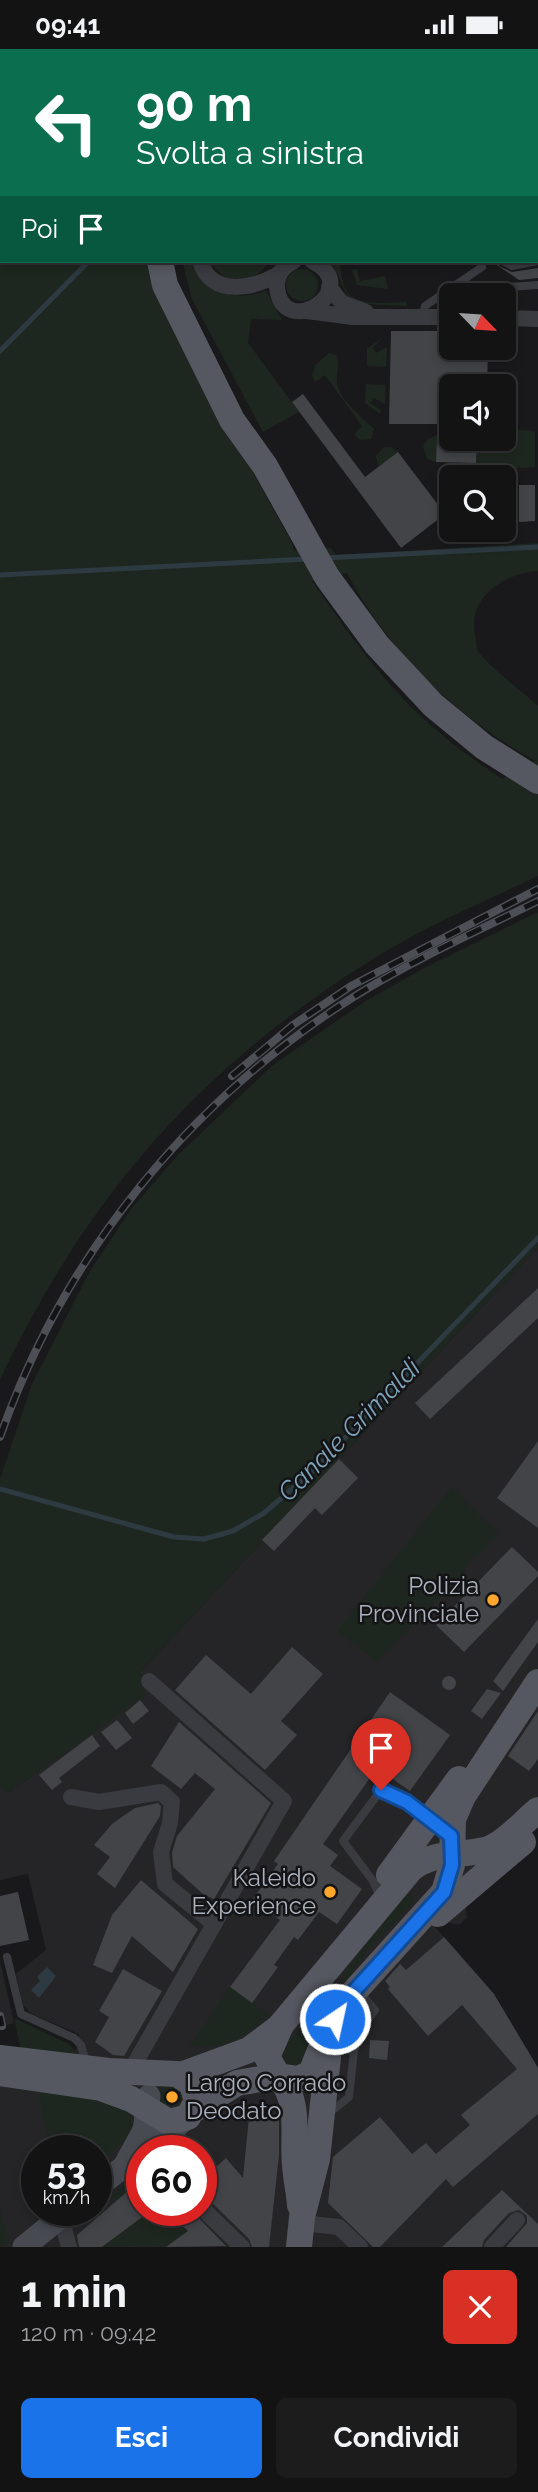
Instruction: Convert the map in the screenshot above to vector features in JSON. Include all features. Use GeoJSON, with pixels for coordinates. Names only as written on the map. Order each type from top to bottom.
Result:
{"type":"FeatureCollection","features":[{"type":"Feature","properties":{"kind":"main road"},"geometry":{"type":"LineString","coordinates":[[160,263],[165,285],[232,420],[265,466],[327,577],[405,677],[484,747],[528,775]]}},
{"type":"Feature","properties":{"kind":"main road"},"geometry":{"type":"LineString","coordinates":[[177,263],[178,279],[190,309],[245,413],[265,466]]}},
{"type":"Feature","properties":{"kind":"main road"},"geometry":{"type":"LineString","coordinates":[[142,2135],[155,2082],[249,2050],[281,2025],[386,1891],[430,1818],[484,1744],[532,1690]]}},
{"type":"Feature","properties":{"kind":"main road"},"geometry":{"type":"LineString","coordinates":[[165,2135],[188,2115],[237,2083],[280,2077],[298,2079],[311,2073],[335,2019],[356,1989],[444,1892],[450,1880],[458,1847],[463,1796],[532,1690]]}},
{"type":"Feature","properties":{"kind":"main road"},"geometry":{"type":"LineString","coordinates":[[386,1891],[420,1863],[458,1847],[494,1846],[538,1810]]}},
{"type":"Feature","properties":{"kind":"main road"},"geometry":{"type":"LineString","coordinates":[[384,1957],[538,1830]]}},
{"type":"Feature","properties":{"kind":"main road"},"geometry":{"type":"LineString","coordinates":[[386,1891],[409,1883],[421,1885],[430,1898],[428,1910]]}},
{"type":"Feature","properties":{"kind":"main road"},"geometry":{"type":"LineString","coordinates":[[301,2229],[317,2159],[322,2119],[342,2048],[335,2019]]}},
{"type":"Feature","properties":{"kind":"main road"},"geometry":{"type":"LineString","coordinates":[[281,2025],[267,2057],[291,2093],[296,2113],[295,2164],[301,2229]]}},
{"type":"Feature","properties":{"kind":"main road"},"geometry":{"type":"LineString","coordinates":[[0,2058],[86,2069],[175,2075],[195,2088],[197,2097],[188,2115],[169,2122],[150,2106],[116,2093],[81,2083],[0,2073]]}},
{"type":"Feature","properties":{"kind":"main road"},"geometry":{"type":"LineString","coordinates":[[112,2175],[126,2164]]}},
{"type":"Feature","properties":{"kind":"main road"},"geometry":{"type":"LineString","coordinates":[[24,2247],[50,2226]]}},
{"type":"Feature","properties":{"kind":"street"},"geometry":{"type":"LineString","coordinates":[[201,263],[210,277],[236,289],[265,282],[292,263]]}},
{"type":"Feature","properties":{"kind":"street"},"geometry":{"type":"LineString","coordinates":[[315,263],[325,271],[329,287],[342,303],[379,315]]}},
{"type":"Feature","properties":{"kind":"street"},"geometry":{"type":"LineString","coordinates":[[280,273],[277,281],[280,297],[291,308],[352,317],[439,317]]}},
{"type":"Feature","properties":{"kind":"street"},"geometry":{"type":"LineString","coordinates":[[307,311],[322,303],[329,287]]}},
{"type":"Feature","properties":{"kind":"street"},"geometry":{"type":"LineString","coordinates":[[516,318],[538,319]]}},
{"type":"Feature","properties":{"kind":"street"},"geometry":{"type":"LineString","coordinates":[[130,2072],[284,1801],[149,1681]]}},
{"type":"Feature","properties":{"kind":"street"},"geometry":{"type":"LineString","coordinates":[[71,1797],[99,1802],[161,1792],[172,1802],[170,1823],[161,1852],[165,1884],[213,1923]]}},
{"type":"Feature","properties":{"kind":"street"},"geometry":{"type":"LineString","coordinates":[[430,1818],[458,1847]]}},
{"type":"Feature","properties":{"kind":"street"},"geometry":{"type":"LineString","coordinates":[[492,2247],[517,2220]]}},
{"type":"Feature","properties":{"kind":"street"},"geometry":{"type":"LineString","coordinates":[[217,2223],[242,2247]]}},
{"type":"Feature","properties":{"kind":"street"},"geometry":{"type":"LineString","coordinates":[[66,2226],[69,2247]]}},
{"type":"Feature","properties":{"kind":"street"},"geometry":{"type":"LineString","coordinates":[[301,2229],[339,2227],[360,2247]]}},
{"type":"Feature","properties":{"kind":"lane"},"geometry":{"type":"LineString","coordinates":[[507,263],[512,266],[528,263]]}},
{"type":"Feature","properties":{"kind":"lane"},"geometry":{"type":"LineString","coordinates":[[422,317],[425,306],[482,267]]}},
{"type":"Feature","properties":{"kind":"lane"},"geometry":{"type":"LineString","coordinates":[[516,287],[538,285]]}},
{"type":"Feature","properties":{"kind":"lane"},"geometry":{"type":"LineString","coordinates":[[386,1891],[343,1841],[381,1790],[430,1818]]}},
{"type":"Feature","properties":{"kind":"lane"},"geometry":{"type":"LineString","coordinates":[[8,1957],[21,2014],[74,2038],[85,2054],[86,2069]]}},
{"type":"Feature","properties":{"kind":"lane"},"geometry":{"type":"LineString","coordinates":[[342,2048],[375,2010],[356,1989]]}},
{"type":"Feature","properties":{"kind":"shaded area"},"geometry":{"type":"Polygon","coordinates":[[[0,263],[149,263],[231,432],[294,551],[331,548],[336,555],[538,543],[538,571],[513,576],[491,589],[477,609],[474,621],[478,651],[538,706],[538,876],[404,940],[322,993],[263,1037],[159,1135],[114,1190],[72,1249],[0,1380],[0,263]],[[347,573],[312,581],[387,681],[448,740],[502,779],[535,761],[506,744],[452,703],[404,656],[383,630],[347,573]]]}},
{"type":"Feature","properties":{"kind":"shaded area"},"geometry":{"type":"Polygon","coordinates":[[[183,263],[192,263],[204,281],[222,293],[243,296],[266,291],[282,320],[251,319],[248,343],[299,412],[263,432],[192,299],[183,263]]]}},
{"type":"Feature","properties":{"kind":"shaded area"},"geometry":{"type":"Polygon","coordinates":[[[210,263],[268,263],[250,278],[238,280],[224,277],[210,263]]]}},
{"type":"Feature","properties":{"kind":"shaded area"},"geometry":{"type":"Polygon","coordinates":[[[332,263],[339,263],[344,286],[353,297],[375,303],[407,302],[407,306],[364,304],[348,297],[332,263]]]}},
{"type":"Feature","properties":{"kind":"shaded area"},"geometry":{"type":"Polygon","coordinates":[[[302,269],[313,274],[318,285],[313,296],[302,301],[291,296],[286,285],[291,274],[302,269]]]}},
{"type":"Feature","properties":{"kind":"shaded area"},"geometry":{"type":"Polygon","coordinates":[[[357,269],[360,281],[385,276],[388,289],[357,285],[352,270],[357,269]]]}},
{"type":"Feature","properties":{"kind":"shaded area"},"geometry":{"type":"Polygon","coordinates":[[[383,338],[373,347],[376,353],[387,347],[386,367],[367,366],[367,348],[383,338]]]}},
{"type":"Feature","properties":{"kind":"shaded area"},"geometry":{"type":"Polygon","coordinates":[[[329,353],[337,358],[337,382],[342,395],[374,429],[371,439],[360,440],[354,434],[362,426],[325,375],[315,382],[312,375],[315,365],[329,353]]]}},
{"type":"Feature","properties":{"kind":"shaded area"},"geometry":{"type":"Polygon","coordinates":[[[366,384],[385,385],[385,404],[374,398],[370,403],[381,410],[380,414],[365,403],[366,384]]]}},
{"type":"Feature","properties":{"kind":"shaded area"},"geometry":{"type":"Polygon","coordinates":[[[516,430],[535,431],[535,467],[469,465],[476,463],[476,451],[516,451],[516,430]]]}},
{"type":"Feature","properties":{"kind":"shaded area"},"geometry":{"type":"Polygon","coordinates":[[[437,435],[436,462],[427,459],[423,446],[428,439],[437,435]]]}},
{"type":"Feature","properties":{"kind":"shaded area"},"geometry":{"type":"Polygon","coordinates":[[[384,447],[391,447],[398,452],[378,467],[376,456],[384,447]]]}},
{"type":"Feature","properties":{"kind":"shaded area"},"geometry":{"type":"Polygon","coordinates":[[[538,912],[538,1247],[141,1671],[142,1690],[147,1694],[8,1793],[0,1786],[0,1479],[32,1384],[90,1271],[131,1209],[178,1155],[273,1065],[364,1002],[424,968],[538,912]]]}},
{"type":"Feature","properties":{"kind":"shaded area"},"geometry":{"type":"Polygon","coordinates":[[[538,1247],[538,1799],[465,1900],[467,1918],[459,1925],[441,1921],[434,1926],[494,1994],[538,2068],[538,2247],[0,2247],[0,2081],[68,2089],[79,2034],[32,2014],[23,2005],[16,1974],[46,1950],[28,1874],[0,1880],[0,1786],[8,1793],[146,1694],[142,1690],[141,1671],[538,1247]]]}},
{"type":"Feature","properties":{"kind":"shaded area"},"geometry":{"type":"Polygon","coordinates":[[[451,1487],[499,1534],[467,1566],[451,1595],[446,1592],[377,1662],[337,1631],[451,1487]]]}},
{"type":"Feature","properties":{"kind":"shaded area"},"geometry":{"type":"Polygon","coordinates":[[[413,1894],[413,1903],[366,1952],[344,1983],[341,1980],[382,1917],[402,1898],[413,1894]]]}},
{"type":"Feature","properties":{"kind":"shaded area"},"geometry":{"type":"Polygon","coordinates":[[[0,1961],[14,2023],[0,2027],[0,1961]]]}},
{"type":"Feature","properties":{"kind":"shaded area"},"geometry":{"type":"Polygon","coordinates":[[[47,1967],[56,1976],[39,1998],[31,1990],[40,1981],[37,1977],[47,1967]]]}},
{"type":"Feature","properties":{"kind":"shaded area"},"geometry":{"type":"Polygon","coordinates":[[[230,1987],[270,2015],[253,2029],[223,2044],[190,2046],[230,1987]]]}},
{"type":"Feature","properties":{"kind":"shaded area"},"geometry":{"type":"Polygon","coordinates":[[[332,1991],[335,1995],[312,2035],[308,2055],[299,2066],[289,2065],[283,2057],[284,2046],[332,1991]]]}},
{"type":"Feature","properties":{"kind":"shaded area"},"geometry":{"type":"Polygon","coordinates":[[[14,2018],[69,2044],[76,2052],[75,2056],[21,2051],[14,2018]]]}},
{"type":"Feature","properties":{"kind":"shaded area"},"geometry":{"type":"Polygon","coordinates":[[[165,2085],[175,2085],[182,2092],[182,2102],[175,2109],[165,2109],[158,2102],[158,2092],[165,2085]]]}},
{"type":"Feature","properties":{"kind":"shaded area"},"geometry":{"type":"Polygon","coordinates":[[[41,2087],[87,2092],[132,2110],[137,2121],[129,2135],[126,2135],[126,2141],[112,2152],[112,2135],[47,2135],[39,2097],[41,2087]]]}},
{"type":"Feature","properties":{"kind":"shaded area"},"geometry":{"type":"Polygon","coordinates":[[[126,2183],[126,2214],[112,2197],[126,2183]]]}},
{"type":"Feature","properties":{"kind":"shaded area"},"geometry":{"type":"Polygon","coordinates":[[[0,2209],[9,2243],[0,2247],[0,2209]]]}},
{"type":"Feature","properties":{"kind":"shaded area"},"geometry":{"type":"Polygon","coordinates":[[[129,2226],[207,2226],[227,2245],[102,2247],[129,2226]]]}},
{"type":"Feature","properties":{"kind":"building"},"geometry":{"type":"Polygon","coordinates":[[[494,263],[512,272],[538,268],[538,278],[519,280],[494,263]]]}},
{"type":"Feature","properties":{"kind":"building"},"geometry":{"type":"Polygon","coordinates":[[[391,331],[439,331],[439,361],[488,361],[487,374],[439,374],[439,424],[389,424],[391,331]]]}},
{"type":"Feature","properties":{"kind":"building"},"geometry":{"type":"Polygon","coordinates":[[[303,394],[365,477],[398,452],[439,506],[439,519],[401,548],[292,402],[303,394]]]}},
{"type":"Feature","properties":{"kind":"building"},"geometry":{"type":"Polygon","coordinates":[[[437,435],[439,451],[476,451],[476,463],[436,462],[437,435]]]}},
{"type":"Feature","properties":{"kind":"building"},"geometry":{"type":"Polygon","coordinates":[[[519,485],[535,485],[535,521],[519,522],[519,485]]]}},
{"type":"Feature","properties":{"kind":"building"},"geometry":{"type":"Polygon","coordinates":[[[538,1288],[538,1318],[430,1419],[415,1403],[538,1288]]]}},
{"type":"Feature","properties":{"kind":"building"},"geometry":{"type":"Polygon","coordinates":[[[538,1441],[538,1528],[497,1498],[538,1441]]]}},
{"type":"Feature","properties":{"kind":"building"},"geometry":{"type":"Polygon","coordinates":[[[339,1459],[358,1478],[322,1515],[315,1508],[274,1551],[262,1540],[339,1459]]]}},
{"type":"Feature","properties":{"kind":"building"},"geometry":{"type":"Polygon","coordinates":[[[512,1547],[538,1572],[538,1576],[464,1652],[436,1625],[512,1547]]]}},
{"type":"Feature","properties":{"kind":"building"},"geometry":{"type":"Polygon","coordinates":[[[538,1619],[538,1642],[503,1691],[493,1681],[538,1619]]]}},
{"type":"Feature","properties":{"kind":"building"},"geometry":{"type":"Polygon","coordinates":[[[292,1647],[323,1674],[281,1721],[297,1735],[265,1770],[175,1690],[206,1655],[251,1694],[292,1647]]]}},
{"type":"Feature","properties":{"kind":"building"},"geometry":{"type":"Polygon","coordinates":[[[446,1676],[452,1676],[456,1683],[452,1690],[446,1690],[442,1686],[442,1680],[446,1676]]]}},
{"type":"Feature","properties":{"kind":"building"},"geometry":{"type":"Polygon","coordinates":[[[487,1689],[501,1693],[482,1719],[471,1711],[487,1689]]]}},
{"type":"Feature","properties":{"kind":"building"},"geometry":{"type":"Polygon","coordinates":[[[390,1692],[450,1735],[410,1791],[377,1768],[323,1844],[338,1855],[330,1866],[362,1889],[337,1924],[319,1912],[298,1940],[294,1937],[274,1965],[278,1967],[252,2003],[230,1987],[280,1920],[252,1900],[278,1864],[274,1861],[390,1692]]]}},
{"type":"Feature","properties":{"kind":"building"},"geometry":{"type":"Polygon","coordinates":[[[140,1700],[149,1711],[133,1724],[125,1713],[140,1700]]]}},
{"type":"Feature","properties":{"kind":"building"},"geometry":{"type":"Polygon","coordinates":[[[538,1711],[538,1759],[529,1771],[508,1756],[538,1711]]]}},
{"type":"Feature","properties":{"kind":"building"},"geometry":{"type":"Polygon","coordinates":[[[117,1720],[132,1738],[116,1750],[101,1732],[117,1720]]]}},
{"type":"Feature","properties":{"kind":"building"},"geometry":{"type":"Polygon","coordinates":[[[179,1722],[271,1803],[214,1899],[204,1895],[173,1867],[172,1853],[177,1836],[215,1789],[195,1773],[181,1789],[151,1766],[179,1722]]]}},
{"type":"Feature","properties":{"kind":"building"},"geometry":{"type":"Polygon","coordinates":[[[92,1735],[100,1746],[59,1778],[62,1782],[52,1790],[39,1775],[92,1735]]]}},
{"type":"Feature","properties":{"kind":"building"},"geometry":{"type":"Polygon","coordinates":[[[158,1803],[161,1806],[160,1816],[115,1888],[97,1874],[110,1857],[94,1845],[112,1824],[135,1808],[158,1803]]]}},
{"type":"Feature","properties":{"kind":"building"},"geometry":{"type":"Polygon","coordinates":[[[141,1880],[198,1929],[173,1972],[132,1936],[112,1973],[93,1965],[112,1915],[141,1880]]]}},
{"type":"Feature","properties":{"kind":"building"},"geometry":{"type":"Polygon","coordinates":[[[18,1892],[29,1940],[0,1946],[0,1896],[18,1892]]]}},
{"type":"Feature","properties":{"kind":"building"},"geometry":{"type":"Polygon","coordinates":[[[444,1937],[494,1994],[538,2068],[538,2114],[453,2187],[446,2179],[380,2247],[373,2247],[328,2203],[333,2157],[380,2117],[412,2154],[426,2143],[436,2154],[470,2125],[461,2115],[517,2069],[462,2005],[428,2036],[388,1989],[390,1987],[385,1981],[400,1964],[406,1970],[444,1937]]]}},
{"type":"Feature","properties":{"kind":"building"},"geometry":{"type":"Polygon","coordinates":[[[123,1969],[162,1991],[124,2056],[113,2055],[95,2042],[109,2017],[99,2011],[123,1969]]]}},
{"type":"Feature","properties":{"kind":"building"},"geometry":{"type":"Polygon","coordinates":[[[370,2040],[389,2041],[387,2060],[369,2058],[370,2040]]]}},
{"type":"Feature","properties":{"kind":"building"},"geometry":{"type":"Polygon","coordinates":[[[249,2117],[279,2120],[279,2155],[269,2247],[252,2247],[249,2239],[217,2208],[217,2166],[226,2158],[243,2178],[249,2117]]]}},
{"type":"Feature","properties":{"kind":"building"},"geometry":{"type":"Polygon","coordinates":[[[502,2190],[538,2224],[538,2247],[506,2247],[527,2223],[527,2216],[519,2210],[509,2213],[484,2240],[482,2247],[442,2247],[502,2190]]]}},
{"type":"Feature","properties":{"kind":"building"},"geometry":{"type":"Polygon","coordinates":[[[126,2193],[126,2226],[130,2226],[102,2247],[79,2247],[77,2235],[87,2226],[112,2226],[112,2205],[126,2193]]]}},
{"type":"Feature","properties":{"kind":"building"},"geometry":{"type":"Polygon","coordinates":[[[183,2226],[207,2226],[226,2246],[166,2247],[188,2231],[183,2226]]]}},
{"type":"Feature","properties":{"kind":"waterway"},"geometry":{"type":"LineString","coordinates":[[0,351],[87,263]]}},
{"type":"Feature","properties":{"kind":"waterway"},"geometry":{"type":"LineString","coordinates":[[324,558],[538,547]]}},
{"type":"Feature","properties":{"kind":"waterway"},"geometry":{"type":"LineString","coordinates":[[0,575],[308,559]]}},
{"type":"Feature","properties":{"kind":"waterway","name":"Canale Grimaldi"},"geometry":{"type":"LineString","coordinates":[[0,1489],[174,1537],[204,1539],[233,1531],[264,1513],[313,1471],[538,1238]]}},
{"type":"Feature","properties":{"kind":"railway"},"geometry":{"type":"LineString","coordinates":[[232,1076],[293,1025],[351,986],[538,889]]}},
{"type":"Feature","properties":{"kind":"railway"},"geometry":{"type":"LineString","coordinates":[[0,1437],[27,1370],[59,1305],[97,1244],[140,1187],[187,1133],[239,1083],[295,1037],[355,996],[422,958],[538,901]]}},
{"type":"Feature","properties":{"kind":"railway"},"geometry":{"type":"LineString","coordinates":[[0,2016],[2,2026]]}},
{"type":"Feature","properties":{"kind":"place","name":"Polizia Provinciale"},"geometry":{"type":"Point","coordinates":[493,1600]}},
{"type":"Feature","properties":{"kind":"place","name":"Kaleido Experience"},"geometry":{"type":"Point","coordinates":[330,1892]}},
{"type":"Feature","properties":{"kind":"place","name":"Largo Corrado Deodato"},"geometry":{"type":"Point","coordinates":[172,2097]}},
{"type":"Feature","properties":{"kind":"route"},"geometry":{"type":"LineString","coordinates":[[335,2019],[344,2003],[444,1892],[450,1880],[451,1836],[407,1802],[381,1790]]}}]}
